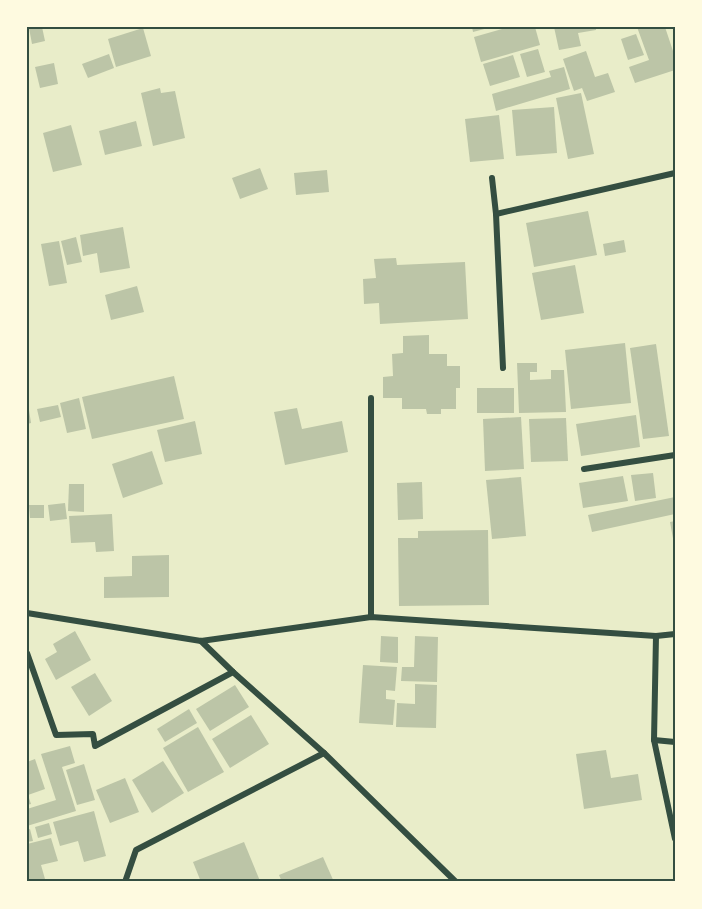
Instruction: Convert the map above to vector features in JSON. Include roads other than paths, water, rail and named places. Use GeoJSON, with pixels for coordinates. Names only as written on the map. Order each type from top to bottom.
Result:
{"type":"FeatureCollection","features":[{"type":"Feature","properties":{"kind":"street"},"geometry":{"type":"LineString","coordinates":[[496,214],[675,173]]}},
{"type":"Feature","properties":{"kind":"street"},"geometry":{"type":"LineString","coordinates":[[492,178],[496,214],[503,368]]}},
{"type":"Feature","properties":{"kind":"street"},"geometry":{"type":"LineString","coordinates":[[371,398],[371,617]]}},
{"type":"Feature","properties":{"kind":"street"},"geometry":{"type":"LineString","coordinates":[[584,469],[675,456]]}},
{"type":"Feature","properties":{"kind":"street"},"geometry":{"type":"LineString","coordinates":[[27,613],[201,641],[371,617],[656,636],[675,634]]}},
{"type":"Feature","properties":{"kind":"street"},"geometry":{"type":"LineString","coordinates":[[656,636],[654,740],[675,839]]}},
{"type":"Feature","properties":{"kind":"street"},"geometry":{"type":"LineString","coordinates":[[201,641],[324,753],[456,882]]}},
{"type":"Feature","properties":{"kind":"street"},"geometry":{"type":"LineString","coordinates":[[27,652],[56,735],[93,734],[95,746],[233,672]]}},
{"type":"Feature","properties":{"kind":"street"},"geometry":{"type":"LineString","coordinates":[[654,740],[675,742]]}},
{"type":"Feature","properties":{"kind":"street"},"geometry":{"type":"LineString","coordinates":[[124,882],[136,850],[324,753]]}}]}
